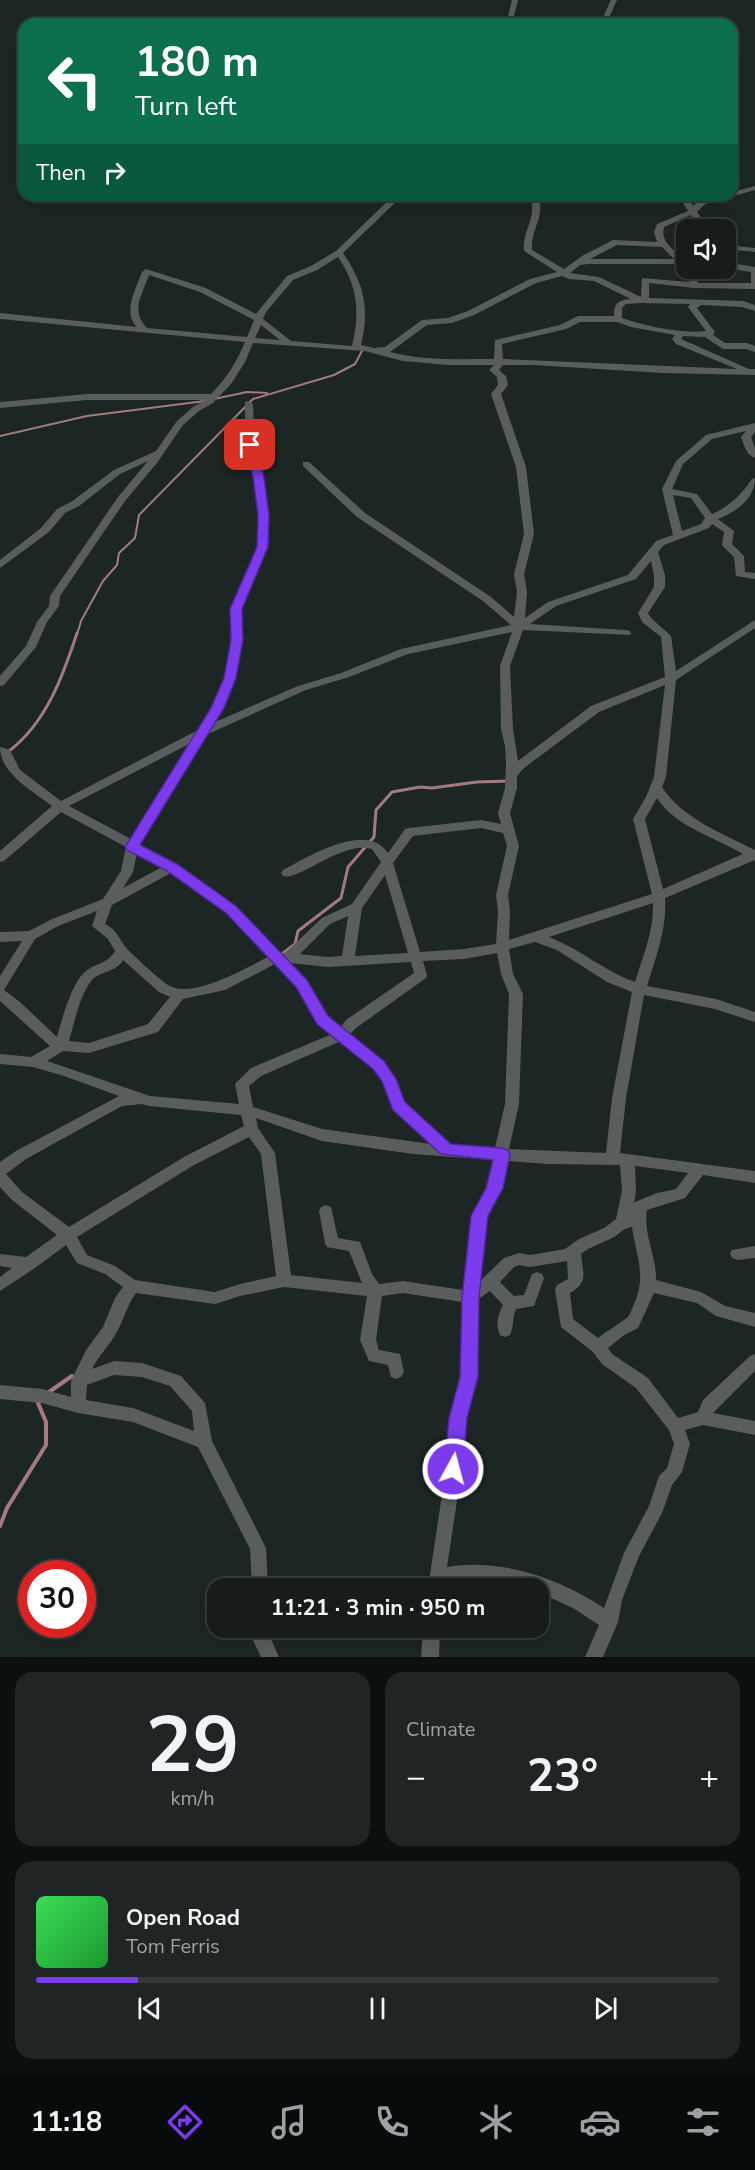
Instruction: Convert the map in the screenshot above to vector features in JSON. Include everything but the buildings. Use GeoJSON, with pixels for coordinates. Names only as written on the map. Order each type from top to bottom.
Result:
{"type":"FeatureCollection","features":[{"type":"Feature","properties":{"kind":"street"},"geometry":{"type":"LineString","coordinates":[[511,18],[515,0]]}},
{"type":"Feature","properties":{"kind":"street"},"geometry":{"type":"LineString","coordinates":[[606,18],[614,0]]}},
{"type":"Feature","properties":{"kind":"street"},"geometry":{"type":"LineString","coordinates":[[738,192],[755,188]]}},
{"type":"Feature","properties":{"kind":"street"},"geometry":{"type":"LineString","coordinates":[[0,683],[31,647],[42,622],[54,606],[55,596],[121,500],[180,423],[214,397],[237,369],[262,311],[290,278],[314,268],[339,253],[393,201]]}},
{"type":"Feature","properties":{"kind":"street"},"geometry":{"type":"LineString","coordinates":[[537,201],[538,213],[528,238],[528,251],[538,259],[566,272],[569,276],[596,279],[643,300]]}},
{"type":"Feature","properties":{"kind":"street"},"geometry":{"type":"LineString","coordinates":[[686,201],[697,219]]}},
{"type":"Feature","properties":{"kind":"street"},"geometry":{"type":"LineString","coordinates":[[662,245],[658,231],[660,226],[692,212],[706,201]]}},
{"type":"Feature","properties":{"kind":"street"},"geometry":{"type":"LineString","coordinates":[[0,316],[289,344],[387,350],[425,322],[449,321],[471,313],[533,281],[566,272],[616,242],[662,245],[676,255]]}},
{"type":"Feature","properties":{"kind":"street"},"geometry":{"type":"LineString","coordinates":[[736,248],[755,250]]}},
{"type":"Feature","properties":{"kind":"street"},"geometry":{"type":"LineString","coordinates":[[339,253],[349,266],[352,278],[360,288],[363,323],[356,346],[367,350],[404,358],[498,363],[534,362],[662,370],[753,371]]}},
{"type":"Feature","properties":{"kind":"street"},"geometry":{"type":"LineString","coordinates":[[575,265],[588,261],[676,261]]}},
{"type":"Feature","properties":{"kind":"street"},"geometry":{"type":"LineString","coordinates":[[643,300],[645,280],[694,285],[755,286],[754,270],[736,267]]}},
{"type":"Feature","properties":{"kind":"street"},"geometry":{"type":"LineString","coordinates":[[144,329],[135,320],[133,311],[146,272],[179,280],[258,319],[289,344]]}},
{"type":"Feature","properties":{"kind":"street"},"geometry":{"type":"LineString","coordinates":[[693,279],[694,285]]}},
{"type":"Feature","properties":{"kind":"street"},"geometry":{"type":"LineString","coordinates":[[743,303],[744,285]]}},
{"type":"Feature","properties":{"kind":"street"},"geometry":{"type":"LineString","coordinates":[[618,319],[618,307],[622,303],[643,300],[743,303],[755,308]]}},
{"type":"Feature","properties":{"kind":"street"},"geometry":{"type":"LineString","coordinates":[[699,302],[691,306],[711,332],[707,335]]}},
{"type":"Feature","properties":{"kind":"street"},"geometry":{"type":"LineString","coordinates":[[438,1578],[457,1448],[458,1418],[469,1377],[470,1297],[479,1216],[494,1188],[513,1104],[515,990],[507,974],[502,947],[504,911],[501,897],[513,846],[504,813],[511,776],[512,746],[507,729],[506,666],[519,627],[522,592],[519,574],[529,534],[520,465],[496,394],[503,385],[501,376],[494,370],[499,367],[497,353],[500,341],[563,327],[578,319],[618,319],[631,324],[680,333],[707,335],[723,346],[747,346],[755,349]]}},
{"type":"Feature","properties":{"kind":"street"},"geometry":{"type":"LineString","coordinates":[[680,333],[676,339],[679,342],[753,371]]}},
{"type":"Feature","properties":{"kind":"street"},"geometry":{"type":"LineString","coordinates":[[0,405],[87,397],[214,397]]}},
{"type":"Feature","properties":{"kind":"street"},"geometry":{"type":"LineString","coordinates":[[248,404],[250,445],[258,477],[263,515],[262,547],[236,609],[237,640],[230,678],[218,708],[132,847],[127,872],[107,902],[98,926],[118,942],[122,951],[164,989],[179,995],[220,987],[283,958],[326,921],[356,907]]}},
{"type":"Feature","properties":{"kind":"street"},"geometry":{"type":"LineString","coordinates":[[754,426],[746,437],[755,455]]}},
{"type":"Feature","properties":{"kind":"street"},"geometry":{"type":"LineString","coordinates":[[678,536],[668,486],[679,463],[702,441],[712,436],[754,426]]}},
{"type":"Feature","properties":{"kind":"street"},"geometry":{"type":"LineString","coordinates":[[0,565],[45,530],[61,511],[75,504],[117,472],[159,453]]}},
{"type":"Feature","properties":{"kind":"street"},"geometry":{"type":"LineString","coordinates":[[306,464],[361,514],[487,599],[519,627]]}},
{"type":"Feature","properties":{"kind":"street"},"geometry":{"type":"LineString","coordinates":[[519,627],[552,604],[632,577],[664,540],[705,526],[710,518],[728,512],[748,493],[755,481]]}},
{"type":"Feature","properties":{"kind":"street"},"geometry":{"type":"LineString","coordinates":[[668,491],[694,496],[710,518],[729,531],[727,545],[739,556],[740,574],[755,576]]}},
{"type":"Feature","properties":{"kind":"street"},"geometry":{"type":"LineString","coordinates":[[598,1347],[619,1330],[633,1323],[649,1285],[650,1273],[631,1221],[629,1191],[620,1158],[619,1098],[639,989],[659,926],[659,896],[639,819],[657,788],[660,777],[671,679],[666,636],[646,620],[642,613],[656,596],[660,586],[653,551]]}},
{"type":"Feature","properties":{"kind":"street"},"geometry":{"type":"LineString","coordinates":[[511,776],[520,765],[595,709],[671,679],[755,623]]}},
{"type":"Feature","properties":{"kind":"street"},"geometry":{"type":"LineString","coordinates":[[0,858],[60,806],[204,731],[303,688],[345,675],[405,651],[519,627],[626,633]]}},
{"type":"Feature","properties":{"kind":"street"},"geometry":{"type":"LineString","coordinates":[[0,752],[6,753],[15,772],[60,806],[172,867],[231,910],[283,958],[302,983],[323,1020],[378,1065],[389,1079],[398,1106],[447,1150]]}},
{"type":"Feature","properties":{"kind":"street"},"geometry":{"type":"LineString","coordinates":[[657,788],[663,801],[692,822],[755,855]]}},
{"type":"Feature","properties":{"kind":"street"},"geometry":{"type":"LineString","coordinates":[[348,961],[356,907],[409,832],[481,824],[509,830]]}},
{"type":"Feature","properties":{"kind":"street"},"geometry":{"type":"LineString","coordinates":[[284,1281],[268,1154],[251,1129],[241,1087],[256,1072],[342,1035],[351,1024],[420,977],[416,956],[387,862],[376,846],[364,843],[325,853],[287,873]]}},
{"type":"Feature","properties":{"kind":"street"},"geometry":{"type":"LineString","coordinates":[[283,958],[328,962],[348,961],[464,954],[502,947],[659,896],[755,855]]}},
{"type":"Feature","properties":{"kind":"street"},"geometry":{"type":"LineString","coordinates":[[0,937],[31,936],[54,923],[107,902],[172,867]]}},
{"type":"Feature","properties":{"kind":"street"},"geometry":{"type":"LineString","coordinates":[[0,987],[31,936]]}},
{"type":"Feature","properties":{"kind":"street"},"geometry":{"type":"LineString","coordinates":[[535,937],[562,947],[612,980],[639,989],[716,1004],[755,1017]]}},
{"type":"Feature","properties":{"kind":"street"},"geometry":{"type":"LineString","coordinates":[[33,1062],[62,1046],[71,1009],[88,975],[116,962],[122,951]]}},
{"type":"Feature","properties":{"kind":"street"},"geometry":{"type":"LineString","coordinates":[[0,994],[15,1005],[48,1038],[62,1046],[89,1048],[153,1028],[179,995]]}},
{"type":"Feature","properties":{"kind":"street"},"geometry":{"type":"LineString","coordinates":[[0,1059],[33,1062],[66,1071],[144,1100]]}},
{"type":"Feature","properties":{"kind":"street"},"geometry":{"type":"LineString","coordinates":[[0,1170],[21,1155],[120,1101],[144,1100],[247,1110],[322,1136],[413,1148],[548,1158],[620,1158],[755,1177]]}},
{"type":"Feature","properties":{"kind":"street"},"geometry":{"type":"LineString","coordinates":[[0,1285],[68,1235],[189,1161],[251,1129]]}},
{"type":"Feature","properties":{"kind":"street"},"geometry":{"type":"LineString","coordinates":[[0,1177],[17,1196],[68,1235],[82,1258],[110,1270],[132,1286],[215,1298],[284,1281],[375,1291],[403,1287],[470,1297],[491,1282],[509,1262],[519,1259],[530,1261],[569,1256],[584,1243],[631,1221],[640,1206],[657,1199],[680,1194],[700,1169]]}},
{"type":"Feature","properties":{"kind":"street"},"geometry":{"type":"LineString","coordinates":[[326,1211],[332,1243],[355,1246],[365,1276],[375,1291],[368,1340],[374,1356],[395,1359],[396,1372]]}},
{"type":"Feature","properties":{"kind":"street"},"geometry":{"type":"LineString","coordinates":[[574,1252],[576,1281],[562,1290],[566,1322],[598,1347],[607,1359],[642,1383],[675,1426],[682,1444],[674,1472],[665,1481],[656,1508],[632,1553],[614,1600],[609,1622],[594,1657]]}},
{"type":"Feature","properties":{"kind":"street"},"geometry":{"type":"LineString","coordinates":[[736,1254],[755,1252]]}},
{"type":"Feature","properties":{"kind":"street"},"geometry":{"type":"LineString","coordinates":[[0,1260],[30,1264]]}},
{"type":"Feature","properties":{"kind":"street"},"geometry":{"type":"LineString","coordinates":[[511,1303],[529,1301],[537,1278]]}},
{"type":"Feature","properties":{"kind":"street"},"geometry":{"type":"LineString","coordinates":[[491,1282],[511,1303]]}},
{"type":"Feature","properties":{"kind":"street"},"geometry":{"type":"LineString","coordinates":[[649,1285],[701,1298],[721,1311],[755,1320]]}},
{"type":"Feature","properties":{"kind":"street"},"geometry":{"type":"LineString","coordinates":[[78,1406],[79,1381],[91,1355],[110,1331],[120,1303],[132,1286]]}},
{"type":"Feature","properties":{"kind":"street"},"geometry":{"type":"LineString","coordinates":[[505,1330],[505,1317],[511,1303]]}},
{"type":"Feature","properties":{"kind":"street"},"geometry":{"type":"LineString","coordinates":[[703,1418],[709,1405],[755,1361]]}},
{"type":"Feature","properties":{"kind":"street"},"geometry":{"type":"LineString","coordinates":[[79,1381],[114,1368],[142,1371],[175,1381],[199,1408],[204,1442],[258,1548],[260,1578]]}},
{"type":"Feature","properties":{"kind":"street"},"geometry":{"type":"LineString","coordinates":[[0,1392],[42,1396],[78,1406],[133,1415],[204,1442]]}},
{"type":"Feature","properties":{"kind":"street"},"geometry":{"type":"LineString","coordinates":[[675,1426],[703,1418],[755,1428]]}},
{"type":"Feature","properties":{"kind":"street"},"geometry":{"type":"LineString","coordinates":[[456,1578],[478,1572],[517,1578]]}},
{"type":"Feature","properties":{"kind":"street"},"geometry":{"type":"LineString","coordinates":[[549,1587],[578,1600],[609,1622]]}},
{"type":"Feature","properties":{"kind":"street"},"geometry":{"type":"LineString","coordinates":[[262,1638],[270,1657]]}},
{"type":"Feature","properties":{"kind":"street"},"geometry":{"type":"LineString","coordinates":[[430,1657],[431,1638]]}},
{"type":"Feature","properties":{"kind":"waterway"},"geometry":{"type":"LineString","coordinates":[[77,635],[81,621],[103,581],[117,565],[119,553],[135,538],[139,515],[253,399],[334,375],[355,364],[363,349]]}},
{"type":"Feature","properties":{"kind":"waterway"},"geometry":{"type":"LineString","coordinates":[[214,399],[247,392],[267,393]]}},
{"type":"Feature","properties":{"kind":"waterway"},"geometry":{"type":"LineString","coordinates":[[0,436],[87,416],[205,401]]}},
{"type":"Feature","properties":{"kind":"waterway"},"geometry":{"type":"LineString","coordinates":[[9,751],[33,727],[52,698],[77,633]]}},
{"type":"Feature","properties":{"kind":"waterway"},"geometry":{"type":"LineString","coordinates":[[282,954],[295,944],[298,931],[341,898],[348,867],[374,837],[376,810],[392,792],[420,787],[432,788],[477,782],[509,781]]}},
{"type":"Feature","properties":{"kind":"waterway"},"geometry":{"type":"LineString","coordinates":[[46,1394],[72,1376]]}},
{"type":"Feature","properties":{"kind":"waterway"},"geometry":{"type":"LineString","coordinates":[[0,1526],[7,1508],[46,1445],[46,1422],[38,1403],[40,1401]]}},
{"type":"Feature","properties":{"kind":"route"},"geometry":{"type":"LineString","coordinates":[[250,445],[258,477],[263,515],[262,547],[236,609],[237,640],[230,678],[218,708],[132,847],[172,867],[231,910],[302,983],[323,1020],[362,1053],[374,1060],[389,1079],[398,1106],[447,1150],[502,1155],[494,1188],[479,1216],[470,1297],[469,1377],[458,1418],[457,1448],[453,1469]]}}]}
